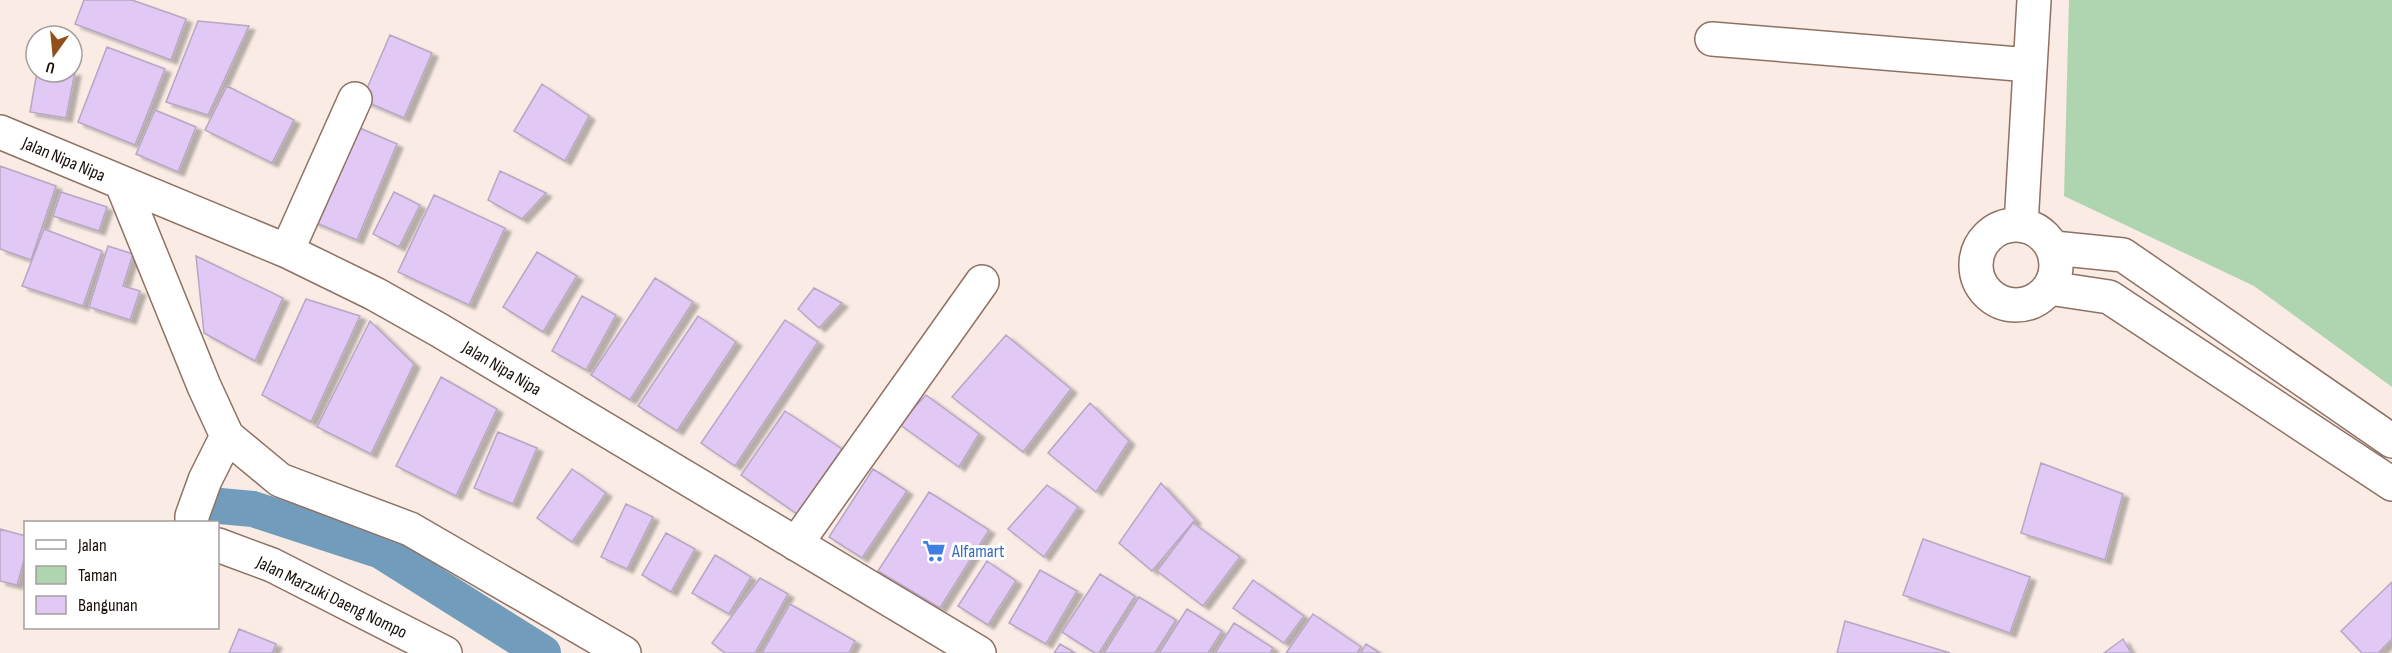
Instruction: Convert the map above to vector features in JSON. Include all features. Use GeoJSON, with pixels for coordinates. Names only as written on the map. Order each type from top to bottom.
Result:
{"type":"FeatureCollection","features":[{"type":"Feature","properties":{"kind":"street"},"geometry":{"type":"LineString","coordinates":[[2021,225],[2034,0]]}},
{"type":"Feature","properties":{"kind":"street"},"geometry":{"type":"LineString","coordinates":[[1712,39],[2030,65]]}},
{"type":"Feature","properties":{"kind":"street"},"geometry":{"type":"LineString","coordinates":[[287,251],[355,99]]}},
{"type":"Feature","properties":{"kind":"street","name":"Jalan Nipa Nipa"},"geometry":{"type":"LineString","coordinates":[[0,132],[287,251],[375,294],[979,653]]}},
{"type":"Feature","properties":{"kind":"street"},"geometry":{"type":"LineString","coordinates":[[122,184],[204,386],[227,436],[280,480],[410,529],[624,653]]}},
{"type":"Feature","properties":{"kind":"street"},"geometry":{"type":"LineString","coordinates":[[2021,225],[2034,228],[2045,237],[2054,248],[2057,262],[2055,276],[2049,288],[2039,298],[2026,304],[2012,305],[1999,301],[1987,292],[1979,281],[1976,267],[1983,241],[1994,231],[2006,226],[2021,225]]}},
{"type":"Feature","properties":{"kind":"street"},"geometry":{"type":"LineString","coordinates":[[2054,248],[2123,255],[2392,441]]}},
{"type":"Feature","properties":{"kind":"street"},"geometry":{"type":"LineString","coordinates":[[796,544],[982,282]]}},
{"type":"Feature","properties":{"kind":"street"},"geometry":{"type":"LineString","coordinates":[[2049,288],[2109,297],[2392,484]]}},
{"type":"Feature","properties":{"kind":"street"},"geometry":{"type":"LineString","coordinates":[[192,519],[205,480],[227,436]]}},
{"type":"Feature","properties":{"kind":"street","name":"Jalan Marzuki Daeng Nompo"},"geometry":{"type":"LineString","coordinates":[[219,545],[272,565],[445,653]]}},
{"type":"Feature","properties":{"kind":"green space"},"geometry":{"type":"Polygon","coordinates":[[[2069,0],[2392,0],[2392,387],[2254,286],[2064,196],[2069,0]]]}},
{"type":"Feature","properties":{"kind":"building"},"geometry":{"type":"Polygon","coordinates":[[[84,0],[132,0],[186,19],[171,60],[84,27],[84,24],[75,24],[84,0]]]}},
{"type":"Feature","properties":{"kind":"building"},"geometry":{"type":"Polygon","coordinates":[[[198,21],[249,26],[208,115],[166,102],[198,21]]]}},
{"type":"Feature","properties":{"kind":"building"},"geometry":{"type":"Polygon","coordinates":[[[390,35],[432,53],[404,118],[362,100],[390,35]]]}},
{"type":"Feature","properties":{"kind":"building"},"geometry":{"type":"Polygon","coordinates":[[[107,47],[165,69],[135,145],[78,122],[107,47]]]}},
{"type":"Feature","properties":{"kind":"building"},"geometry":{"type":"Polygon","coordinates":[[[35,84],[73,84],[66,118],[30,112],[35,84]]]}},
{"type":"Feature","properties":{"kind":"building"},"geometry":{"type":"Polygon","coordinates":[[[542,84],[589,116],[565,161],[514,131],[542,84]]]}},
{"type":"Feature","properties":{"kind":"building"},"geometry":{"type":"Polygon","coordinates":[[[227,86],[294,120],[272,163],[205,130],[227,86]]]}},
{"type":"Feature","properties":{"kind":"building"},"geometry":{"type":"Polygon","coordinates":[[[155,110],[196,127],[178,172],[136,154],[155,110]]]}},
{"type":"Feature","properties":{"kind":"building"},"geometry":{"type":"Polygon","coordinates":[[[348,123],[397,144],[357,240],[307,219],[348,123]]]}},
{"type":"Feature","properties":{"kind":"building"},"geometry":{"type":"Polygon","coordinates":[[[0,166],[56,186],[31,260],[0,249],[0,166]]]}},
{"type":"Feature","properties":{"kind":"building"},"geometry":{"type":"Polygon","coordinates":[[[500,171],[546,193],[522,219],[488,200],[500,171]]]}},
{"type":"Feature","properties":{"kind":"building"},"geometry":{"type":"Polygon","coordinates":[[[61,192],[107,207],[99,231],[53,216],[61,192]]]}},
{"type":"Feature","properties":{"kind":"building"},"geometry":{"type":"Polygon","coordinates":[[[394,192],[420,205],[399,247],[373,234],[394,192]]]}},
{"type":"Feature","properties":{"kind":"building"},"geometry":{"type":"Polygon","coordinates":[[[434,195],[505,228],[469,305],[398,272],[434,195]]]}},
{"type":"Feature","properties":{"kind":"building"},"geometry":{"type":"Polygon","coordinates":[[[44,229],[102,251],[83,306],[22,286],[44,229]]]}},
{"type":"Feature","properties":{"kind":"building"},"geometry":{"type":"Polygon","coordinates":[[[108,246],[133,254],[123,286],[140,291],[130,320],[89,307],[108,246]]]}},
{"type":"Feature","properties":{"kind":"building"},"geometry":{"type":"Polygon","coordinates":[[[537,252],[577,276],[543,332],[503,307],[537,252]]]}},
{"type":"Feature","properties":{"kind":"building"},"geometry":{"type":"Polygon","coordinates":[[[196,256],[283,298],[255,361],[204,333],[196,256]]]}},
{"type":"Feature","properties":{"kind":"building"},"geometry":{"type":"Polygon","coordinates":[[[655,278],[693,302],[630,400],[591,375],[655,278]]]}},
{"type":"Feature","properties":{"kind":"building"},"geometry":{"type":"Polygon","coordinates":[[[814,288],[842,303],[819,328],[798,309],[814,288]]]}},
{"type":"Feature","properties":{"kind":"building"},"geometry":{"type":"Polygon","coordinates":[[[582,296],[616,315],[586,370],[552,351],[582,296]]]}},
{"type":"Feature","properties":{"kind":"building"},"geometry":{"type":"Polygon","coordinates":[[[306,299],[360,316],[311,422],[262,395],[306,299]]]}},
{"type":"Feature","properties":{"kind":"building"},"geometry":{"type":"Polygon","coordinates":[[[698,316],[736,342],[677,431],[638,406],[698,316]]]}},
{"type":"Feature","properties":{"kind":"building"},"geometry":{"type":"Polygon","coordinates":[[[785,320],[818,342],[735,466],[701,443],[785,320]]]}},
{"type":"Feature","properties":{"kind":"building"},"geometry":{"type":"Polygon","coordinates":[[[370,321],[414,364],[371,454],[317,427],[370,321]]]}},
{"type":"Feature","properties":{"kind":"building"},"geometry":{"type":"Polygon","coordinates":[[[1006,335],[1071,389],[1023,452],[952,397],[1006,335]]]}},
{"type":"Feature","properties":{"kind":"building"},"geometry":{"type":"Polygon","coordinates":[[[441,377],[497,409],[456,496],[396,466],[441,377]]]}},
{"type":"Feature","properties":{"kind":"building"},"geometry":{"type":"Polygon","coordinates":[[[926,395],[979,434],[959,467],[899,424],[926,395]]]}},
{"type":"Feature","properties":{"kind":"building"},"geometry":{"type":"Polygon","coordinates":[[[1090,403],[1129,441],[1096,492],[1048,453],[1090,403]]]}},
{"type":"Feature","properties":{"kind":"building"},"geometry":{"type":"Polygon","coordinates":[[[785,411],[842,449],[797,514],[741,475],[785,411]]]}},
{"type":"Feature","properties":{"kind":"building"},"geometry":{"type":"Polygon","coordinates":[[[498,432],[537,448],[513,504],[474,488],[498,432]]]}},
{"type":"Feature","properties":{"kind":"building"},"geometry":{"type":"Polygon","coordinates":[[[2041,463],[2123,494],[2105,560],[2021,533],[2041,463]]]}},
{"type":"Feature","properties":{"kind":"building"},"geometry":{"type":"Polygon","coordinates":[[[572,469],[606,493],[572,542],[537,518],[572,469]]]}},
{"type":"Feature","properties":{"kind":"building"},"geometry":{"type":"Polygon","coordinates":[[[873,469],[907,491],[862,558],[829,537],[873,469]]]}},
{"type":"Feature","properties":{"kind":"building"},"geometry":{"type":"Polygon","coordinates":[[[1161,483],[1195,520],[1152,571],[1119,543],[1161,483]]]}},
{"type":"Feature","properties":{"kind":"building"},"geometry":{"type":"Polygon","coordinates":[[[1047,485],[1078,507],[1044,557],[1008,529],[1047,485]]]}},
{"type":"Feature","properties":{"kind":"building","name":"Alfamart"},"geometry":{"type":"Polygon","coordinates":[[[929,492],[989,530],[940,608],[878,571],[929,492]]]}},
{"type":"Feature","properties":{"kind":"building"},"geometry":{"type":"Polygon","coordinates":[[[626,504],[653,517],[627,569],[601,557],[626,504]]]}},
{"type":"Feature","properties":{"kind":"building"},"geometry":{"type":"Polygon","coordinates":[[[1193,523],[1240,557],[1203,606],[1157,571],[1193,523]]]}},
{"type":"Feature","properties":{"kind":"building"},"geometry":{"type":"Polygon","coordinates":[[[0,529],[24,535],[24,560],[17,585],[0,581],[0,529]]]}},
{"type":"Feature","properties":{"kind":"building"},"geometry":{"type":"Polygon","coordinates":[[[666,533],[695,549],[671,592],[642,575],[666,533]]]}},
{"type":"Feature","properties":{"kind":"building"},"geometry":{"type":"Polygon","coordinates":[[[1923,539],[2030,577],[2010,633],[1903,595],[1923,539]]]}},
{"type":"Feature","properties":{"kind":"building"},"geometry":{"type":"Polygon","coordinates":[[[715,555],[751,577],[729,614],[692,593],[715,555]]]}},
{"type":"Feature","properties":{"kind":"building"},"geometry":{"type":"Polygon","coordinates":[[[987,561],[1016,581],[988,625],[958,606],[987,561]]]}},
{"type":"Feature","properties":{"kind":"building"},"geometry":{"type":"Polygon","coordinates":[[[1040,570],[1077,591],[1046,644],[1009,623],[1040,570]]]}},
{"type":"Feature","properties":{"kind":"building"},"geometry":{"type":"Polygon","coordinates":[[[1100,574],[1135,596],[1099,653],[1095,653],[1062,632],[1100,574]]]}},
{"type":"Feature","properties":{"kind":"building"},"geometry":{"type":"Polygon","coordinates":[[[760,578],[788,594],[755,653],[725,653],[712,643],[760,578]]]}},
{"type":"Feature","properties":{"kind":"building"},"geometry":{"type":"Polygon","coordinates":[[[1253,580],[1304,616],[1284,643],[1233,608],[1253,580]]]}},
{"type":"Feature","properties":{"kind":"building"},"geometry":{"type":"Polygon","coordinates":[[[2392,582],[2392,639],[2378,653],[2362,653],[2341,631],[2392,582]]]}},
{"type":"Feature","properties":{"kind":"building"},"geometry":{"type":"Polygon","coordinates":[[[1139,597],[1176,620],[1155,653],[1104,653],[1139,597]]]}},
{"type":"Feature","properties":{"kind":"building"},"geometry":{"type":"Polygon","coordinates":[[[790,604],[855,641],[849,653],[762,653],[790,604]]]}},
{"type":"Feature","properties":{"kind":"building"},"geometry":{"type":"Polygon","coordinates":[[[1187,609],[1222,631],[1208,653],[1159,653],[1187,609]]]}},
{"type":"Feature","properties":{"kind":"building"},"geometry":{"type":"Polygon","coordinates":[[[1313,614],[1361,647],[1357,653],[1286,653],[1313,614]]]}},
{"type":"Feature","properties":{"kind":"building"},"geometry":{"type":"Polygon","coordinates":[[[1845,621],[1950,653],[1837,653],[1845,621]]]}},
{"type":"Feature","properties":{"kind":"building"},"geometry":{"type":"Polygon","coordinates":[[[1234,623],[1273,648],[1270,653],[1215,653],[1234,623]]]}},
{"type":"Feature","properties":{"kind":"building"},"geometry":{"type":"Polygon","coordinates":[[[239,629],[276,644],[272,653],[229,653],[239,629]]]}},
{"type":"Feature","properties":{"kind":"building"},"geometry":{"type":"Polygon","coordinates":[[[2123,639],[2131,653],[2104,653],[2123,639]]]}},
{"type":"Feature","properties":{"kind":"building"},"geometry":{"type":"Polygon","coordinates":[[[1060,644],[1075,653],[1054,653],[1060,644]]]}},
{"type":"Feature","properties":{"kind":"building"},"geometry":{"type":"Polygon","coordinates":[[[1366,644],[1380,653],[1361,653],[1366,644]]]}},
{"type":"Feature","properties":{"kind":"waterway"},"geometry":{"type":"LineString","coordinates":[[220,506],[253,509],[381,551],[543,653]]}},
{"type":"Feature","properties":{"kind":"place","name":"Alfamart"},"geometry":{"type":"Point","coordinates":[934,551]}}]}
